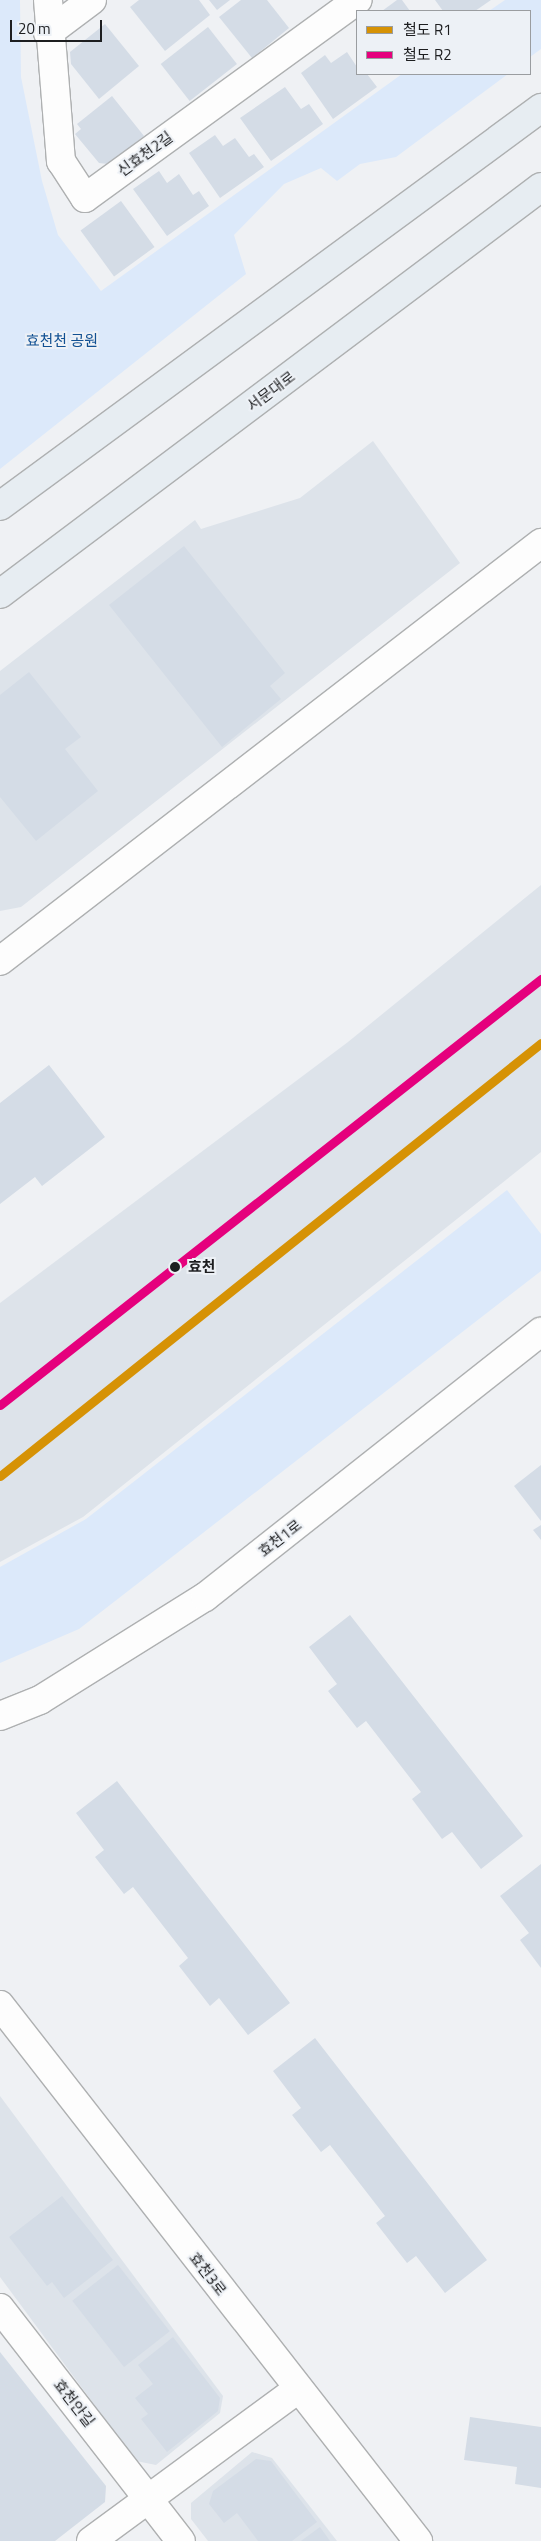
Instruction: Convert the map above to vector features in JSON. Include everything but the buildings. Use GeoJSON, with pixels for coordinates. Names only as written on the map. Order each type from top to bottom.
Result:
{"type":"FeatureCollection","features":[{"type":"Feature","properties":{"kind":"main road"},"geometry":{"type":"LineString","coordinates":[[0,506],[541,108]]}},
{"type":"Feature","properties":{"kind":"main road","name":"서문대로"},"geometry":{"type":"LineString","coordinates":[[0,594],[535,192]]}},
{"type":"Feature","properties":{"kind":"street","name":"신효천2길"},"geometry":{"type":"LineString","coordinates":[[48,0],[48,33],[61,161],[84,198],[347,3]]}},
{"type":"Feature","properties":{"kind":"street"},"geometry":{"type":"LineString","coordinates":[[48,33],[92,0]]}},
{"type":"Feature","properties":{"kind":"street"},"geometry":{"type":"LineString","coordinates":[[0,961],[541,543]]}},
{"type":"Feature","properties":{"kind":"street","name":"효천1로"},"geometry":{"type":"LineString","coordinates":[[0,1716],[40,1700],[205,1596],[541,1332]]}},
{"type":"Feature","properties":{"kind":"street","name":"효천3로"},"geometry":{"type":"LineString","coordinates":[[0,2005],[418,2541]]}},
{"type":"Feature","properties":{"kind":"street","name":"효천안길"},"geometry":{"type":"LineString","coordinates":[[0,2308],[181,2541]]}},
{"type":"Feature","properties":{"kind":"street"},"geometry":{"type":"LineString","coordinates":[[91,2541],[298,2389]]}},
{"type":"Feature","properties":{"kind":"shaded area"},"geometry":{"type":"Polygon","coordinates":[[[373,441],[460,563],[21,907],[0,911],[0,671],[195,520],[201,529],[300,498],[373,441]]]}},
{"type":"Feature","properties":{"kind":"shaded area"},"geometry":{"type":"Polygon","coordinates":[[[541,885],[541,1152],[83,1517],[0,1562],[0,1303],[348,1042],[541,885]]]}},
{"type":"Feature","properties":{"kind":"shaded area"},"geometry":{"type":"Polygon","coordinates":[[[0,2096],[223,2396],[220,2413],[156,2465],[136,2461],[0,2277],[0,2096]]]}},
{"type":"Feature","properties":{"kind":"shaded area"},"geometry":{"type":"Polygon","coordinates":[[[252,2452],[272,2458],[337,2541],[208,2541],[191,2519],[191,2503],[252,2452]]]}},
{"type":"Feature","properties":{"kind":"green space","name":"효천천 공원"},"geometry":{"type":"Polygon","coordinates":[[[0,0],[20,0],[21,77],[42,181],[58,235],[101,291],[401,75],[507,75],[396,157],[360,164],[337,181],[321,168],[284,184],[234,235],[246,274],[0,469],[0,0]]]}},
{"type":"Feature","properties":{"kind":"green space"},"geometry":{"type":"Polygon","coordinates":[[[505,0],[541,0],[541,49],[531,56],[531,10],[490,10],[505,0]]]}},
{"type":"Feature","properties":{"kind":"green space"},"geometry":{"type":"Polygon","coordinates":[[[507,1190],[541,1234],[541,1271],[79,1629],[0,1663],[0,1567],[86,1519],[507,1190]]]}},
{"type":"Feature","properties":{"kind":"railway"},"geometry":{"type":"LineString","coordinates":[[0,1405],[541,979]]}},
{"type":"Feature","properties":{"kind":"rail line","name":"R2"},"geometry":{"type":"LineString","coordinates":[[0,1405],[541,979]]}},
{"type":"Feature","properties":{"kind":"rail line","name":"R1"},"geometry":{"type":"LineString","coordinates":[[0,1476],[541,1043]]}},
{"type":"Feature","properties":{"kind":"place","name":"효천"},"geometry":{"type":"Point","coordinates":[175,1267]}}]}
